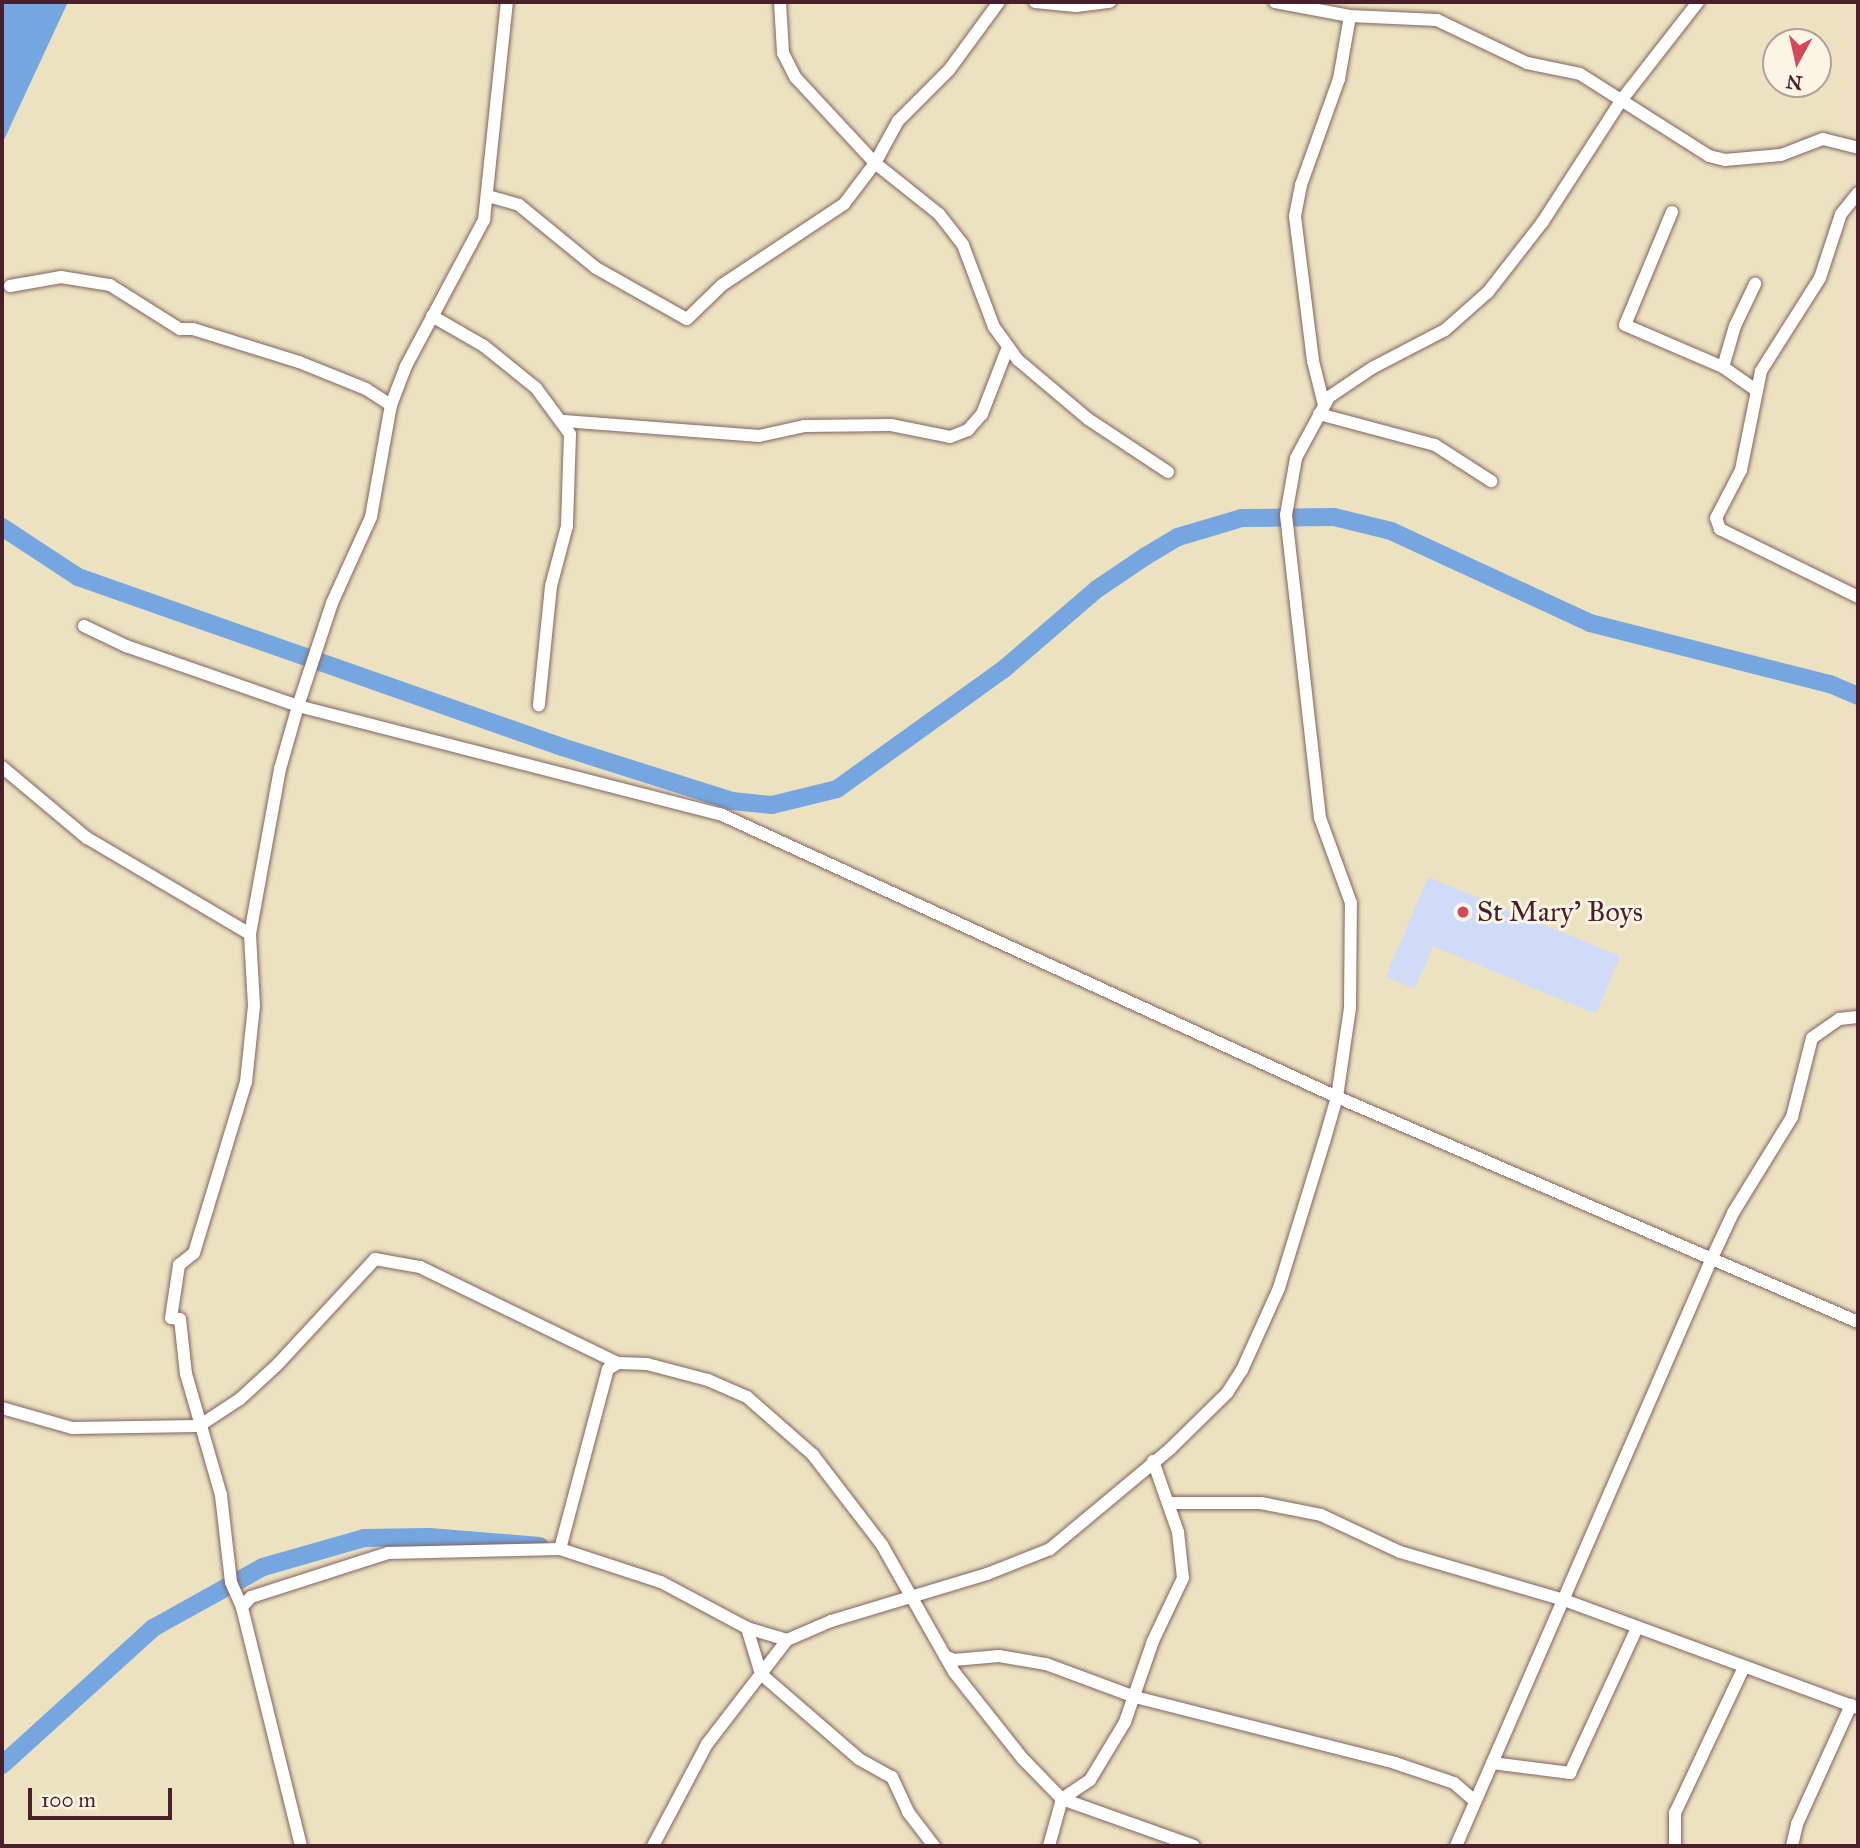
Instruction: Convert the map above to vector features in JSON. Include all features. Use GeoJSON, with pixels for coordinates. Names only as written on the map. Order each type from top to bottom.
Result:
{"type":"FeatureCollection","features":[{"type":"Feature","properties":{"kind":"street"},"geometry":{"type":"LineString","coordinates":[[301,1846],[242,1607],[231,1582],[221,1495],[186,1374],[180,1319],[171,1318],[179,1265],[194,1253],[246,1082],[254,1006],[250,934],[281,769],[298,706],[332,603],[371,517],[391,405],[432,316],[477,239],[488,196],[506,2]]}},
{"type":"Feature","properties":{"kind":"street"},"geometry":{"type":"LineString","coordinates":[[780,2],[783,53],[796,78],[875,163],[939,214],[963,245],[988,315],[1008,347],[1069,404],[1168,472]]}},
{"type":"Feature","properties":{"kind":"street"},"geometry":{"type":"LineString","coordinates":[[488,196],[519,205],[596,268],[687,319],[722,285],[844,204],[875,163],[898,121],[949,70],[999,2]]}},
{"type":"Feature","properties":{"kind":"street"},"geometry":{"type":"LineString","coordinates":[[1035,2],[1076,6],[1110,2]]}},
{"type":"Feature","properties":{"kind":"street"},"geometry":{"type":"LineString","coordinates":[[1275,2],[1350,16],[1437,20],[1527,63],[1580,74],[1623,98],[1694,150],[1725,160],[1781,155],[1823,139],[1858,148]]}},
{"type":"Feature","properties":{"kind":"street"},"geometry":{"type":"LineString","coordinates":[[653,1846],[707,1744],[787,1640],[831,1621],[914,1597],[1050,1549],[1227,1393],[1242,1370],[1279,1289],[1337,1097],[1350,1008],[1351,903],[1325,841],[1320,818],[1286,515],[1296,458],[1321,410],[1347,384],[1446,330],[1474,309],[1542,223],[1623,98],[1698,2]]}},
{"type":"Feature","properties":{"kind":"street"},"geometry":{"type":"LineString","coordinates":[[1321,410],[1295,216],[1301,185],[1339,79],[1350,16]]}},
{"type":"Feature","properties":{"kind":"street"},"geometry":{"type":"LineString","coordinates":[[1858,193],[1840,214],[1819,278],[1778,340],[1755,389],[1741,470],[1718,511],[1716,524],[1818,580],[1858,597]]}},
{"type":"Feature","properties":{"kind":"street"},"geometry":{"type":"LineString","coordinates":[[1672,212],[1625,325],[1723,367],[1755,389]]}},
{"type":"Feature","properties":{"kind":"street"},"geometry":{"type":"LineString","coordinates":[[10,286],[61,277],[110,285],[180,329],[193,329],[299,362],[366,388],[391,405]]}},
{"type":"Feature","properties":{"kind":"street"},"geometry":{"type":"LineString","coordinates":[[1723,367],[1735,326],[1755,284]]}},
{"type":"Feature","properties":{"kind":"street"},"geometry":{"type":"LineString","coordinates":[[432,316],[484,346],[536,388],[564,421],[569,434],[567,526],[551,586],[539,705]]}},
{"type":"Feature","properties":{"kind":"street"},"geometry":{"type":"LineString","coordinates":[[564,421],[759,436],[804,426],[891,425],[950,437],[968,430],[982,414],[1008,347]]}},
{"type":"Feature","properties":{"kind":"street"},"geometry":{"type":"LineString","coordinates":[[1321,410],[1435,445],[1491,481]]}},
{"type":"Feature","properties":{"kind":"street"},"geometry":{"type":"LineString","coordinates":[[84,626],[126,646],[298,706],[720,814],[1337,1097],[1858,1322]]}},
{"type":"Feature","properties":{"kind":"street"},"geometry":{"type":"LineString","coordinates":[[2,767],[87,838],[250,934]]}},
{"type":"Feature","properties":{"kind":"street"},"geometry":{"type":"LineString","coordinates":[[1456,1846],[1712,1258],[1733,1213],[1791,1117],[1812,1038],[1839,1019],[1858,1017]]}},
{"type":"Feature","properties":{"kind":"street"},"geometry":{"type":"LineString","coordinates":[[2,1408],[57,1426],[87,1430],[199,1426],[240,1399],[276,1365],[375,1259],[420,1267],[618,1363],[671,1370],[747,1396],[813,1455],[882,1545],[914,1597],[945,1656],[1023,1759],[1062,1799],[1194,1846]]}},
{"type":"Feature","properties":{"kind":"street"},"geometry":{"type":"LineString","coordinates":[[561,1549],[608,1369],[618,1363]]}},
{"type":"Feature","properties":{"kind":"street"},"geometry":{"type":"LineString","coordinates":[[1049,1846],[1062,1799],[1090,1780],[1135,1697],[1153,1641],[1183,1578],[1182,1548],[1170,1503],[1153,1461]]}},
{"type":"Feature","properties":{"kind":"street"},"geometry":{"type":"LineString","coordinates":[[1170,1503],[1294,1507],[1423,1560],[1564,1600],[1855,1706],[1797,1824],[1791,1846]]}},
{"type":"Feature","properties":{"kind":"street"},"geometry":{"type":"LineString","coordinates":[[242,1607],[264,1592],[388,1553],[561,1549],[661,1582],[747,1628],[787,1640]]}},
{"type":"Feature","properties":{"kind":"street"},"geometry":{"type":"LineString","coordinates":[[747,1628],[761,1674],[859,1759],[892,1777],[908,1812],[934,1846]]}},
{"type":"Feature","properties":{"kind":"street"},"geometry":{"type":"LineString","coordinates":[[1492,1763],[1570,1773],[1637,1628]]}},
{"type":"Feature","properties":{"kind":"street"},"geometry":{"type":"LineString","coordinates":[[945,1656],[954,1660],[1023,1658],[1135,1697],[1395,1763],[1454,1783],[1475,1801]]}},
{"type":"Feature","properties":{"kind":"street"},"geometry":{"type":"LineString","coordinates":[[1675,1846],[1675,1813],[1744,1667]]}},
{"type":"Feature","properties":{"kind":"shaded area","name":"St Mary' Boys"},"geometry":{"type":"Polygon","coordinates":[[[1428,877],[1620,956],[1596,1014],[1433,946],[1415,989],[1386,977],[1428,877]]]}},
{"type":"Feature","properties":{"kind":"water"},"geometry":{"type":"Polygon","coordinates":[[[2,2],[68,2],[2,144],[2,2]]]}},
{"type":"Feature","properties":{"kind":"waterway"},"geometry":{"type":"LineString","coordinates":[[2,527],[78,577],[562,747],[732,801],[772,805],[837,789],[1004,669],[1097,589],[1146,556],[1178,537],[1242,518],[1334,517],[1391,531],[1590,623],[1830,684],[1858,696]]}},
{"type":"Feature","properties":{"kind":"waterway"},"geometry":{"type":"LineString","coordinates":[[2,1765],[153,1628],[263,1567],[364,1538],[429,1537],[540,1546]]}},
{"type":"Feature","properties":{"kind":"place","name":"St Mary' Boys"},"geometry":{"type":"Point","coordinates":[1463,912]}}]}
